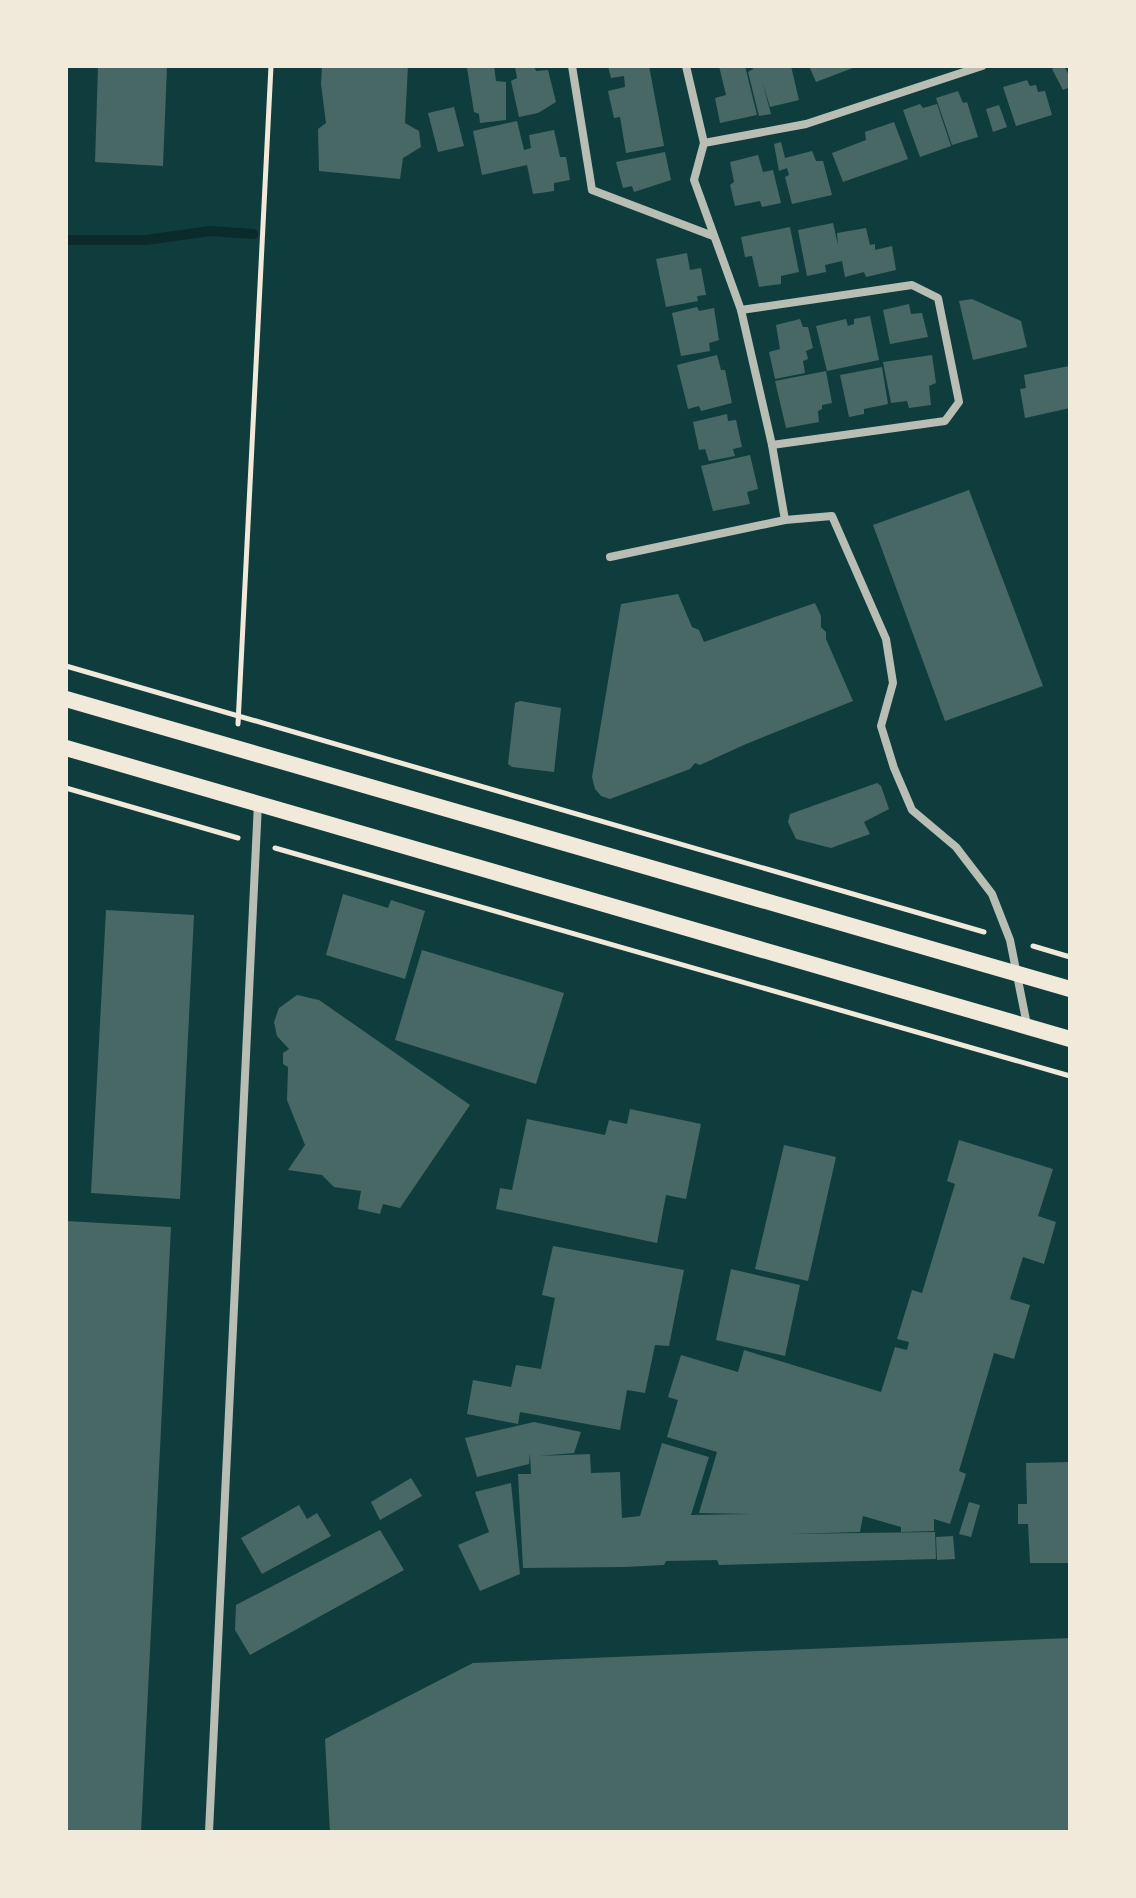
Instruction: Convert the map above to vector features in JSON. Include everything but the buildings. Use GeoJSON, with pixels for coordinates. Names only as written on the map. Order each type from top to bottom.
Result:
{"type":"FeatureCollection","features":[{"type":"Feature","properties":{"kind":"main road"},"geometry":{"type":"LineString","coordinates":[[66,699],[1070,989]]}},
{"type":"Feature","properties":{"kind":"main road"},"geometry":{"type":"LineString","coordinates":[[66,748],[1070,1039]]}},
{"type":"Feature","properties":{"kind":"street"},"geometry":{"type":"LineString","coordinates":[[572,66],[592,190],[713,236]]}},
{"type":"Feature","properties":{"kind":"street"},"geometry":{"type":"LineString","coordinates":[[686,66],[704,143],[694,180],[741,310],[772,445],[785,520]]}},
{"type":"Feature","properties":{"kind":"street"},"geometry":{"type":"LineString","coordinates":[[704,143],[806,124],[982,66]]}},
{"type":"Feature","properties":{"kind":"street"},"geometry":{"type":"LineString","coordinates":[[741,310],[912,285],[938,298],[959,402],[945,421],[772,445]]}},
{"type":"Feature","properties":{"kind":"street"},"geometry":{"type":"LineString","coordinates":[[610,557],[785,520],[832,516],[886,639],[893,683],[881,726],[894,768],[912,810],[956,847],[992,894],[1010,940],[1027,1027]]}},
{"type":"Feature","properties":{"kind":"street"},"geometry":{"type":"LineString","coordinates":[[209,1832],[258,803]]}},
{"type":"Feature","properties":{"kind":"path"},"geometry":{"type":"LineString","coordinates":[[66,666],[1070,957]]}},
{"type":"Feature","properties":{"kind":"path"},"geometry":{"type":"LineString","coordinates":[[66,788],[1070,1076]]}},
{"type":"Feature","properties":{"kind":"waterway"},"geometry":{"type":"LineString","coordinates":[[66,240],[146,240],[210,231],[253,234]]}}]}
